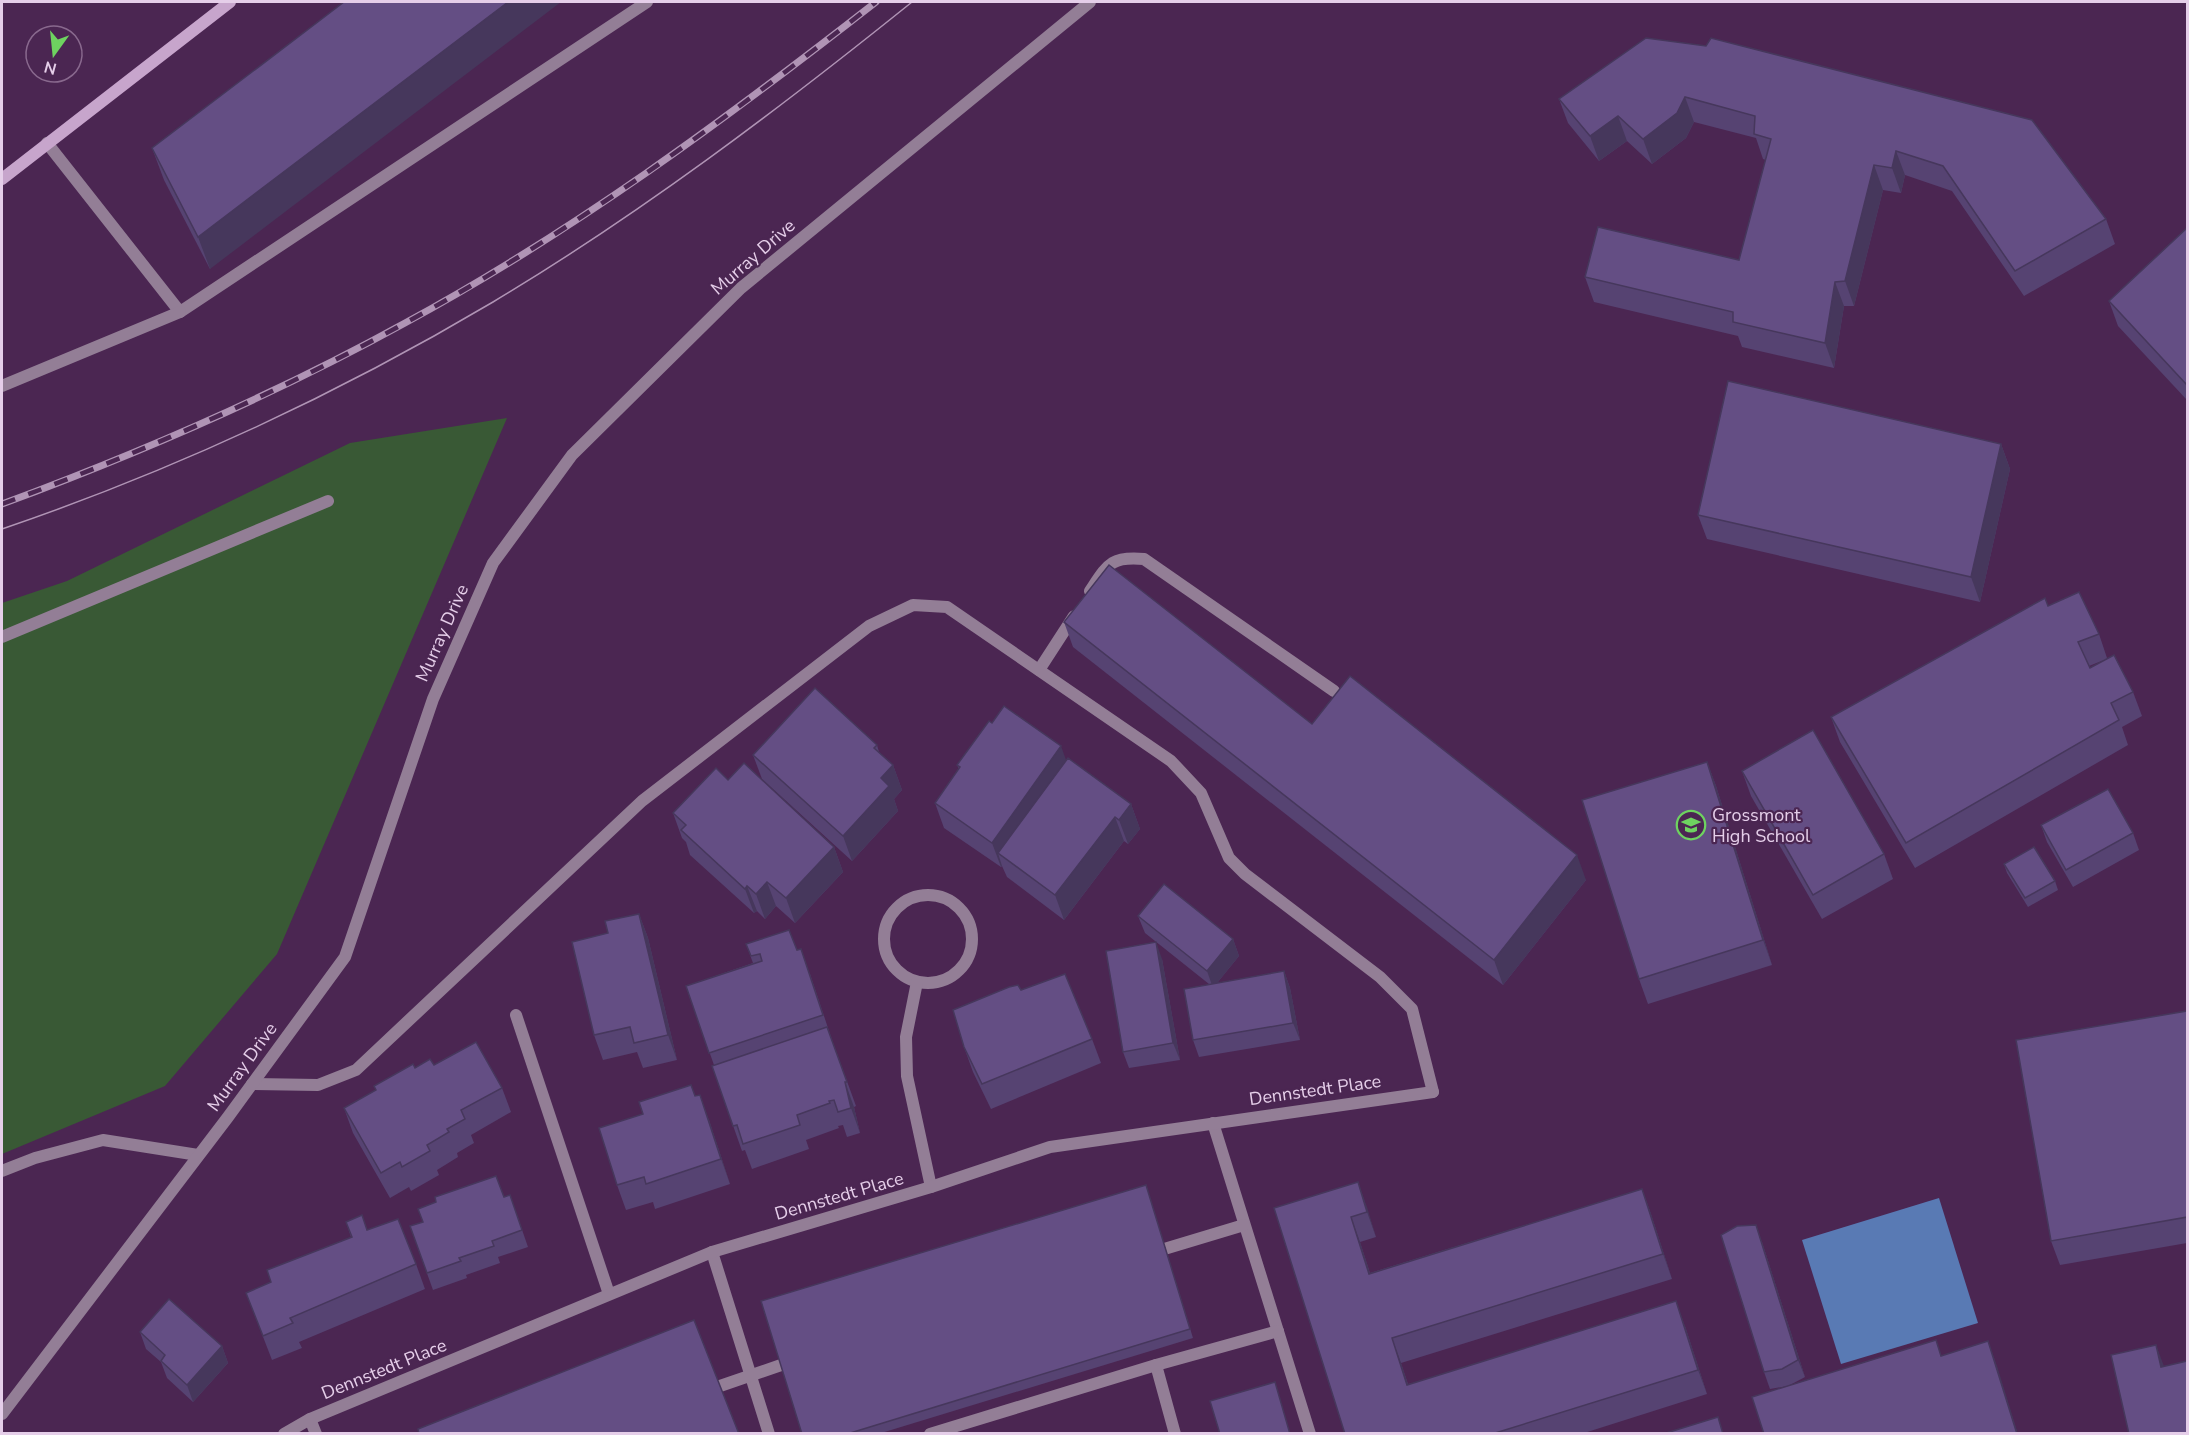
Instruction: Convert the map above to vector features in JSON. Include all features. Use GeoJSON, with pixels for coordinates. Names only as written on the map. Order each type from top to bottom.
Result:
{"type":"FeatureCollection","features":[{"type":"Feature","properties":{"kind":"main road"},"geometry":{"type":"LineString","coordinates":[[2,179],[230,2]]}},
{"type":"Feature","properties":{"kind":"street"},"geometry":{"type":"LineString","coordinates":[[2,386],[180,312],[647,2]]}},
{"type":"Feature","properties":{"kind":"street","name":"Murray Drive"},"geometry":{"type":"LineString","coordinates":[[2,1414],[252,1084],[345,957],[433,699],[493,563],[572,455],[741,288],[1090,2]]}},
{"type":"Feature","properties":{"kind":"street"},"geometry":{"type":"LineString","coordinates":[[47,143],[180,312]]}},
{"type":"Feature","properties":{"kind":"street"},"geometry":{"type":"LineString","coordinates":[[2,637],[327,501]]}},
{"type":"Feature","properties":{"kind":"street"},"geometry":{"type":"LineString","coordinates":[[252,1084],[318,1085],[356,1070],[642,801],[869,626],[913,605],[948,607],[1039,670],[1107,566],[1122,557],[1144,559],[1334,691]]}},
{"type":"Feature","properties":{"kind":"street","name":"Dennstedt Place"},"geometry":{"type":"LineString","coordinates":[[284,1434],[310,1419],[712,1252],[931,1187],[1050,1147],[1433,1092],[1412,1009],[1380,977],[1245,874],[1229,858],[1201,792],[1172,761],[1039,670]]}},
{"type":"Feature","properties":{"kind":"street"},"geometry":{"type":"LineString","coordinates":[[922,894],[938,895],[952,901],[963,912],[970,926],[972,942],[969,957],[948,979],[933,983],[917,982],[903,976],[892,965],[884,952],[882,936],[886,921],[901,903],[922,894]]}},
{"type":"Feature","properties":{"kind":"street"},"geometry":{"type":"LineString","coordinates":[[917,982],[906,1037],[907,1076],[931,1187]]}},
{"type":"Feature","properties":{"kind":"street"},"geometry":{"type":"LineString","coordinates":[[516,1015],[609,1294]]}},
{"type":"Feature","properties":{"kind":"street"},"geometry":{"type":"LineString","coordinates":[[1213,1123],[1310,1434]]}},
{"type":"Feature","properties":{"kind":"street"},"geometry":{"type":"LineString","coordinates":[[2,1171],[35,1158],[103,1140],[198,1155]]}},
{"type":"Feature","properties":{"kind":"street"},"geometry":{"type":"LineString","coordinates":[[1147,1254],[1244,1225]]}},
{"type":"Feature","properties":{"kind":"street"},"geometry":{"type":"LineString","coordinates":[[712,1252],[769,1434]]}},
{"type":"Feature","properties":{"kind":"street"},"geometry":{"type":"LineString","coordinates":[[930,1434],[1156,1365],[1278,1332]]}},
{"type":"Feature","properties":{"kind":"street"},"geometry":{"type":"LineString","coordinates":[[720,1386],[784,1364]]}},
{"type":"Feature","properties":{"kind":"street"},"geometry":{"type":"LineString","coordinates":[[1156,1365],[1175,1434]]}},
{"type":"Feature","properties":{"kind":"street"},"geometry":{"type":"LineString","coordinates":[[310,1419],[316,1434]]}},
{"type":"Feature","properties":{"kind":"green space"},"geometry":{"type":"Polygon","coordinates":[[[507,418],[277,954],[165,1086],[2,1154],[2,603],[67,581],[350,443],[507,418]]]}},
{"type":"Feature","properties":{"kind":"water"},"geometry":{"type":"Polygon","coordinates":[[[1939,1198],[1978,1323],[1841,1364],[1802,1240],[1939,1198]]]}},
{"type":"Feature","properties":{"kind":"building"},"geometry":{"type":"Polygon","coordinates":[[[344,2],[508,2],[198,237],[152,148],[344,2]]]}},
{"type":"Feature","properties":{"kind":"building"},"geometry":{"type":"Polygon","coordinates":[[[1646,38],[1706,46],[1711,38],[2032,120],[2106,219],[2015,271],[1943,166],[1896,151],[1892,168],[1874,165],[1845,281],[1835,282],[1825,343],[1733,322],[1733,312],[1585,277],[1598,227],[1739,260],[1771,139],[1754,134],[1755,116],[1685,97],[1677,113],[1643,139],[1618,116],[1590,136],[1559,99],[1646,38]]]}},
{"type":"Feature","properties":{"kind":"building"},"geometry":{"type":"Polygon","coordinates":[[[2187,228],[2187,385],[2109,301],[2187,228]]]}},
{"type":"Feature","properties":{"kind":"building"},"geometry":{"type":"Polygon","coordinates":[[[1728,381],[2001,444],[1971,577],[1698,515],[1728,381]]]}},
{"type":"Feature","properties":{"kind":"building"},"geometry":{"type":"Polygon","coordinates":[[[1109,565],[1312,724],[1350,676],[1577,855],[1494,960],[1064,622],[1109,565]]]}},
{"type":"Feature","properties":{"kind":"building"},"geometry":{"type":"Polygon","coordinates":[[[2079,592],[2099,634],[2078,642],[2090,668],[2114,655],[2133,692],[2111,703],[2119,720],[1906,843],[1831,717],[2045,598],[2048,606],[2079,592]]]}},
{"type":"Feature","properties":{"kind":"building"},"geometry":{"type":"Polygon","coordinates":[[[815,688],[877,745],[874,748],[893,765],[881,778],[889,786],[843,836],[753,755],[815,688]]]}},
{"type":"Feature","properties":{"kind":"building"},"geometry":{"type":"Polygon","coordinates":[[[1004,706],[1061,746],[992,843],[935,803],[960,767],[957,765],[989,721],[992,723],[1004,706]]]}},
{"type":"Feature","properties":{"kind":"building"},"geometry":{"type":"Polygon","coordinates":[[[1813,730],[1884,854],[1813,895],[1742,771],[1813,730]]]}},
{"type":"Feature","properties":{"kind":"building"},"geometry":{"type":"Polygon","coordinates":[[[1068,758],[1131,804],[1119,820],[1115,817],[1055,895],[998,853],[1068,758]]]}},
{"type":"Feature","properties":{"kind":"building"},"geometry":{"type":"Polygon","coordinates":[[[1707,762],[1763,940],[1639,979],[1582,800],[1707,762]]]}},
{"type":"Feature","properties":{"kind":"building"},"geometry":{"type":"Polygon","coordinates":[[[744,763],[834,847],[786,898],[767,882],[756,894],[747,886],[745,889],[681,830],[686,825],[673,813],[716,768],[728,780],[744,763]]]}},
{"type":"Feature","properties":{"kind":"building"},"geometry":{"type":"Polygon","coordinates":[[[2108,789],[2133,833],[2066,870],[2041,825],[2108,789]]]}},
{"type":"Feature","properties":{"kind":"building"},"geometry":{"type":"Polygon","coordinates":[[[2034,847],[2055,881],[2025,898],[2004,864],[2034,847]]]}},
{"type":"Feature","properties":{"kind":"building"},"geometry":{"type":"Polygon","coordinates":[[[1164,884],[1233,939],[1207,971],[1138,916],[1164,884]]]}},
{"type":"Feature","properties":{"kind":"building"},"geometry":{"type":"Polygon","coordinates":[[[639,914],[668,1035],[634,1043],[630,1027],[594,1035],[572,942],[608,933],[605,921],[639,914]]]}},
{"type":"Feature","properties":{"kind":"building"},"geometry":{"type":"Polygon","coordinates":[[[789,930],[797,950],[801,949],[823,1015],[709,1053],[686,986],[762,961],[760,954],[751,956],[746,944],[789,930]]]}},
{"type":"Feature","properties":{"kind":"building"},"geometry":{"type":"Polygon","coordinates":[[[1156,942],[1173,1043],[1123,1052],[1106,951],[1156,942]]]}},
{"type":"Feature","properties":{"kind":"building"},"geometry":{"type":"Polygon","coordinates":[[[1284,971],[1293,1023],[1193,1040],[1184,989],[1284,971]]]}},
{"type":"Feature","properties":{"kind":"building"},"geometry":{"type":"Polygon","coordinates":[[[1065,974],[1092,1039],[982,1084],[964,1047],[953,1010],[1009,987],[1018,985],[1021,990],[1065,974]]]}},
{"type":"Feature","properties":{"kind":"building"},"geometry":{"type":"Polygon","coordinates":[[[2187,1011],[2187,1217],[2051,1241],[2016,1040],[2187,1011]]]}},
{"type":"Feature","properties":{"kind":"building"},"geometry":{"type":"Polygon","coordinates":[[[827,1027],[847,1082],[845,1082],[851,1108],[838,1112],[834,1100],[829,1101],[830,1103],[797,1115],[800,1125],[743,1144],[737,1125],[733,1126],[712,1066],[827,1027]]]}},
{"type":"Feature","properties":{"kind":"building"},"geometry":{"type":"Polygon","coordinates":[[[476,1042],[502,1088],[461,1110],[465,1119],[447,1129],[449,1132],[427,1145],[430,1151],[402,1167],[400,1162],[381,1173],[344,1108],[376,1090],[374,1086],[413,1064],[415,1068],[430,1059],[434,1065],[476,1042]]]}},
{"type":"Feature","properties":{"kind":"building"},"geometry":{"type":"Polygon","coordinates":[[[691,1085],[695,1096],[700,1095],[721,1159],[646,1184],[644,1177],[617,1185],[599,1128],[643,1114],[639,1102],[691,1085]]]}},
{"type":"Feature","properties":{"kind":"building"},"geometry":{"type":"Polygon","coordinates":[[[496,1176],[504,1197],[510,1195],[522,1230],[492,1241],[494,1246],[459,1258],[461,1261],[427,1273],[410,1226],[423,1222],[418,1209],[436,1202],[435,1197],[496,1176]]]}},
{"type":"Feature","properties":{"kind":"building"},"geometry":{"type":"Polygon","coordinates":[[[1358,1182],[1367,1212],[1351,1217],[1369,1274],[1642,1189],[1663,1254],[1392,1338],[1407,1385],[1676,1301],[1698,1370],[1492,1434],[1345,1434],[1274,1208],[1358,1182]]]}},
{"type":"Feature","properties":{"kind":"building"},"geometry":{"type":"Polygon","coordinates":[[[1146,1185],[1190,1329],[847,1434],[802,1434],[761,1301],[1146,1185]]]}},
{"type":"Feature","properties":{"kind":"building"},"geometry":{"type":"Polygon","coordinates":[[[362,1215],[367,1230],[398,1219],[416,1264],[290,1318],[293,1323],[263,1336],[246,1293],[271,1282],[267,1270],[352,1237],[346,1222],[362,1215]]]}},
{"type":"Feature","properties":{"kind":"building"},"geometry":{"type":"Polygon","coordinates":[[[1756,1225],[1798,1360],[1782,1369],[1764,1372],[1721,1235],[1737,1226],[1756,1225]]]}},
{"type":"Feature","properties":{"kind":"building"},"geometry":{"type":"Polygon","coordinates":[[[169,1299],[222,1346],[187,1385],[161,1361],[165,1355],[140,1332],[169,1299]]]}},
{"type":"Feature","properties":{"kind":"building"},"geometry":{"type":"Polygon","coordinates":[[[694,1320],[739,1434],[419,1434],[418,1429],[694,1320]]]}},
{"type":"Feature","properties":{"kind":"building"},"geometry":{"type":"Polygon","coordinates":[[[1936,1340],[1941,1356],[1988,1341],[2017,1434],[1764,1434],[1752,1397],[1936,1340]]]}},
{"type":"Feature","properties":{"kind":"building"},"geometry":{"type":"Polygon","coordinates":[[[2156,1345],[2161,1367],[2187,1361],[2187,1434],[2129,1434],[2111,1355],[2156,1345]]]}},
{"type":"Feature","properties":{"kind":"building"},"geometry":{"type":"Polygon","coordinates":[[[1275,1382],[1290,1434],[1220,1434],[1210,1401],[1275,1382]]]}},
{"type":"Feature","properties":{"kind":"building"},"geometry":{"type":"Polygon","coordinates":[[[1718,1417],[1723,1434],[1663,1434],[1718,1417]]]}},
{"type":"Feature","properties":{"kind":"tram line"},"geometry":{"type":"LineString","coordinates":[[2,529],[129,482],[253,428],[375,368],[493,302],[655,197],[760,121],[912,2]]}},
{"type":"Feature","properties":{"kind":"railway"},"geometry":{"type":"LineString","coordinates":[[2,504],[156,443],[257,398],[356,349],[467,288],[528,251],[647,172],[763,89],[876,2]]}},
{"type":"Feature","properties":{"kind":"place","name":"Grossmont High School"},"geometry":{"type":"Point","coordinates":[1691,825]}}]}
